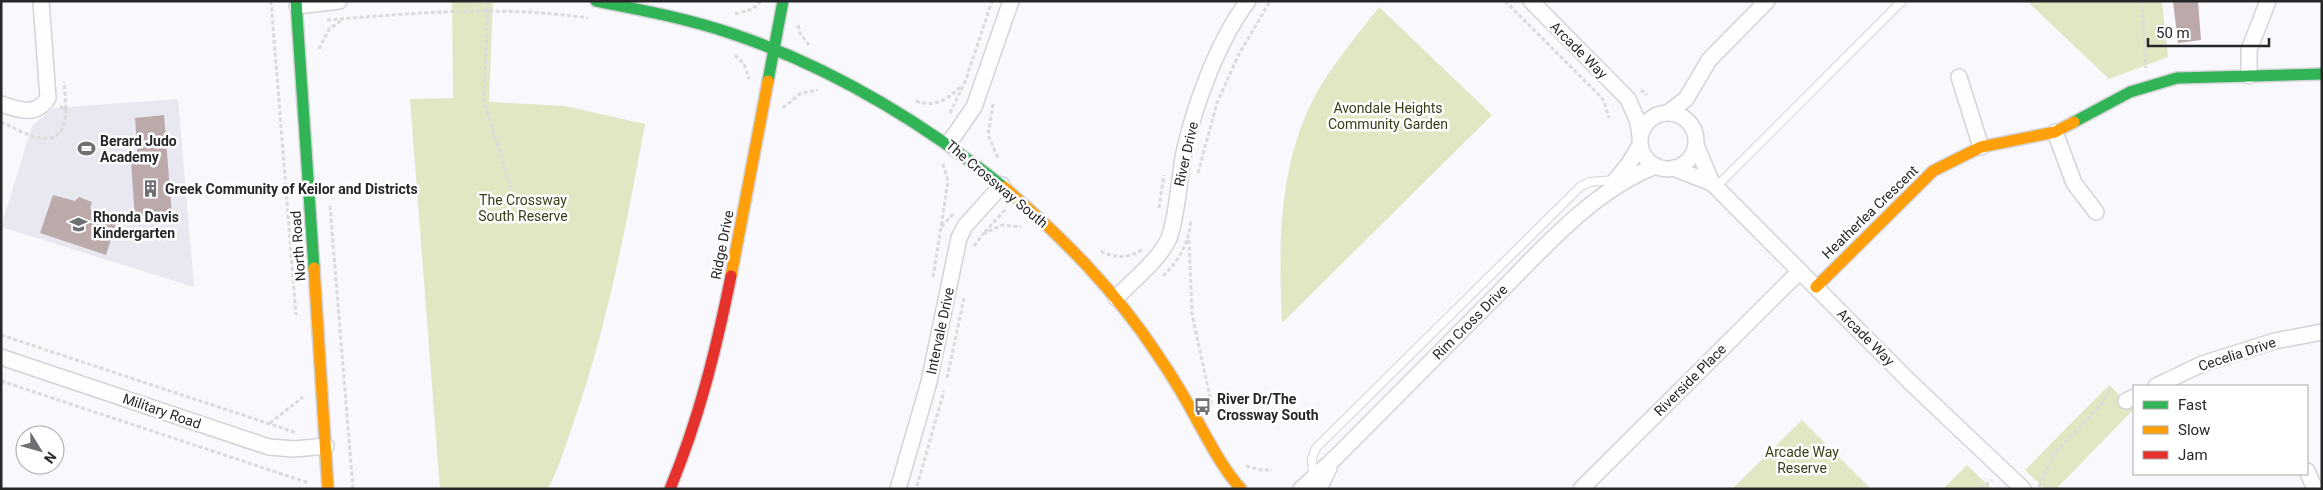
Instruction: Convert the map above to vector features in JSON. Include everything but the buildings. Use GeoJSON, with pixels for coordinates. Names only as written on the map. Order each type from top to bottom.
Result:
{"type":"FeatureCollection","features":[{"type":"Feature","properties":{"kind":"street"},"geometry":{"type":"LineString","coordinates":[[1,104],[23,112],[33,111],[40,107],[48,98],[41,1]]}},
{"type":"Feature","properties":{"kind":"street"},"geometry":{"type":"LineString","coordinates":[[297,3],[313,4],[339,1]]}},
{"type":"Feature","properties":{"kind":"street","name":"The Crossway South"},"geometry":{"type":"LineString","coordinates":[[596,1],[724,31],[774,49],[847,85],[949,143],[996,180],[1056,234],[1116,298],[1164,364],[1225,470],[1238,486],[1250,489]]}},
{"type":"Feature","properties":{"kind":"street","name":"Ridge Drive"},"geometry":{"type":"LineString","coordinates":[[670,489],[690,440],[716,355],[783,1]]}},
{"type":"Feature","properties":{"kind":"street"},"geometry":{"type":"LineString","coordinates":[[949,143],[974,108],[1011,1]]}},
{"type":"Feature","properties":{"kind":"street","name":"River Drive"},"geometry":{"type":"LineString","coordinates":[[1116,298],[1158,254],[1169,237],[1186,147],[1204,87],[1225,39],[1248,1]]}},
{"type":"Feature","properties":{"kind":"street","name":"Arcade Way"},"geometry":{"type":"LineString","coordinates":[[1531,1],[1628,99],[1638,122],[1640,140]]}},
{"type":"Feature","properties":{"kind":"street"},"geometry":{"type":"LineString","coordinates":[[1694,88],[1696,145],[1688,160],[1674,168],[1656,166],[1648,161],[1640,140],[1647,122],[1682,103],[1694,88],[1709,60],[1767,1]]}},
{"type":"Feature","properties":{"kind":"street"},"geometry":{"type":"LineString","coordinates":[[2249,76],[2249,50],[2268,1]]}},
{"type":"Feature","properties":{"kind":"street","name":"North Road"},"geometry":{"type":"LineString","coordinates":[[297,3],[328,489]]}},
{"type":"Feature","properties":{"kind":"street","name":"Heatherlea Crescent"},"geometry":{"type":"LineString","coordinates":[[1816,287],[1933,172],[1981,147],[2055,132],[2130,92],[2177,78],[2322,74]]}},
{"type":"Feature","properties":{"kind":"street"},"geometry":{"type":"LineString","coordinates":[[1959,77],[1981,147]]}},
{"type":"Feature","properties":{"kind":"street","name":"Arcade Way"},"geometry":{"type":"LineString","coordinates":[[1628,99],[1665,113]]}},
{"type":"Feature","properties":{"kind":"street"},"geometry":{"type":"LineString","coordinates":[[1665,113],[1684,117],[1694,129]]}},
{"type":"Feature","properties":{"kind":"street"},"geometry":{"type":"LineString","coordinates":[[2055,132],[2074,183],[2096,212]]}},
{"type":"Feature","properties":{"kind":"street","name":"Rim Cross Drive"},"geometry":{"type":"LineString","coordinates":[[1301,489],[1316,483],[1335,458],[1545,247],[1612,185],[1628,165],[1640,140]]}},
{"type":"Feature","properties":{"kind":"street","name":"Arcade Way"},"geometry":{"type":"LineString","coordinates":[[1696,145],[1714,185],[1910,382],[2023,489]]}},
{"type":"Feature","properties":{"kind":"street","name":"Rim Cross Drive"},"geometry":{"type":"LineString","coordinates":[[1612,185],[1656,166]]}},
{"type":"Feature","properties":{"kind":"street","name":"Arcade Way"},"geometry":{"type":"LineString","coordinates":[[1674,168],[1714,185]]}},
{"type":"Feature","properties":{"kind":"street","name":"Intervale Drive"},"geometry":{"type":"LineString","coordinates":[[898,489],[929,382],[959,238],[965,226],[991,196],[996,180]]}},
{"type":"Feature","properties":{"kind":"street","name":"Riverside Place"},"geometry":{"type":"LineString","coordinates":[[1581,489],[1800,271]]}},
{"type":"Feature","properties":{"kind":"street","name":"Cecelia Drive"},"geometry":{"type":"LineString","coordinates":[[2158,385],[2202,364],[2275,341],[2322,332]]}},
{"type":"Feature","properties":{"kind":"street","name":"Military Road"},"geometry":{"type":"LineString","coordinates":[[1,357],[269,447],[294,450],[326,446]]}},
{"type":"Feature","properties":{"kind":"street"},"geometry":{"type":"LineString","coordinates":[[2308,473],[2315,489]]}},
{"type":"Feature","properties":{"kind":"lane"},"geometry":{"type":"LineString","coordinates":[[1714,185],[1902,1]]}},
{"type":"Feature","properties":{"kind":"lane"},"geometry":{"type":"LineString","coordinates":[[1316,483],[1312,458],[1316,448],[1581,186],[1590,182],[1612,185]]}},
{"type":"Feature","properties":{"kind":"path"},"geometry":{"type":"LineString","coordinates":[[271,1],[296,318]]}},
{"type":"Feature","properties":{"kind":"path"},"geometry":{"type":"LineString","coordinates":[[488,1],[484,101],[521,221]]}},
{"type":"Feature","properties":{"kind":"path"},"geometry":{"type":"LineString","coordinates":[[727,14],[744,13],[761,1]]}},
{"type":"Feature","properties":{"kind":"path"},"geometry":{"type":"LineString","coordinates":[[945,121],[964,82],[992,1]]}},
{"type":"Feature","properties":{"kind":"path"},"geometry":{"type":"LineString","coordinates":[[1197,176],[1217,103],[1238,56],[1270,1]]}},
{"type":"Feature","properties":{"kind":"path"},"geometry":{"type":"LineString","coordinates":[[1505,1],[1598,94],[1604,101],[1609,118]]}},
{"type":"Feature","properties":{"kind":"path"},"geometry":{"type":"LineString","coordinates":[[2142,1],[2146,70],[2161,82]]}},
{"type":"Feature","properties":{"kind":"path"},"geometry":{"type":"LineString","coordinates":[[313,4],[314,21],[430,11],[488,10],[526,11],[594,19]]}},
{"type":"Feature","properties":{"kind":"path"},"geometry":{"type":"LineString","coordinates":[[316,47],[317,56],[319,46],[329,29],[345,18]]}},
{"type":"Feature","properties":{"kind":"path"},"geometry":{"type":"LineString","coordinates":[[797,22],[800,33],[810,46]]}},
{"type":"Feature","properties":{"kind":"path"},"geometry":{"type":"LineString","coordinates":[[741,55],[730,51],[744,64],[749,74],[750,83]]}},
{"type":"Feature","properties":{"kind":"path"},"geometry":{"type":"LineString","coordinates":[[909,98],[923,104],[943,101],[952,96],[964,82]]}},
{"type":"Feature","properties":{"kind":"path"},"geometry":{"type":"LineString","coordinates":[[779,113],[787,103],[800,93],[811,90],[824,90],[816,86]]}},
{"type":"Feature","properties":{"kind":"path"},"geometry":{"type":"LineString","coordinates":[[993,102],[988,135],[1000,162],[996,180]]}},
{"type":"Feature","properties":{"kind":"path"},"geometry":{"type":"LineString","coordinates":[[1,122],[42,140],[53,138],[60,133],[66,109]]}},
{"type":"Feature","properties":{"kind":"path"},"geometry":{"type":"LineString","coordinates":[[933,280],[948,181],[940,158],[950,164]]}},
{"type":"Feature","properties":{"kind":"path"},"geometry":{"type":"LineString","coordinates":[[991,196],[1013,214]]}},
{"type":"Feature","properties":{"kind":"path"},"geometry":{"type":"LineString","coordinates":[[330,203],[353,489]]}},
{"type":"Feature","properties":{"kind":"path"},"geometry":{"type":"LineString","coordinates":[[1006,209],[983,234],[1002,225],[1011,224],[1026,228],[1019,220]]}},
{"type":"Feature","properties":{"kind":"path"},"geometry":{"type":"LineString","coordinates":[[941,227],[957,211]]}},
{"type":"Feature","properties":{"kind":"path"},"geometry":{"type":"LineString","coordinates":[[1192,217],[1189,239],[1192,315],[1213,412]]}},
{"type":"Feature","properties":{"kind":"path"},"geometry":{"type":"LineString","coordinates":[[1158,280],[1176,260],[1189,239]]}},
{"type":"Feature","properties":{"kind":"path"},"geometry":{"type":"LineString","coordinates":[[1098,250],[1119,257],[1129,257],[1142,249]]}},
{"type":"Feature","properties":{"kind":"path"},"geometry":{"type":"LineString","coordinates":[[1,335],[306,436]]}},
{"type":"Feature","properties":{"kind":"path"},"geometry":{"type":"LineString","coordinates":[[1,381],[309,484]]}},
{"type":"Feature","properties":{"kind":"path"},"geometry":{"type":"LineString","coordinates":[[302,387],[304,407]]}},
{"type":"Feature","properties":{"kind":"path"},"geometry":{"type":"LineString","coordinates":[[2039,488],[2054,454],[2101,405],[2111,387]]}},
{"type":"Feature","properties":{"kind":"path"},"geometry":{"type":"LineString","coordinates":[[270,424],[303,397]]}},
{"type":"Feature","properties":{"kind":"path"},"geometry":{"type":"LineString","coordinates":[[1981,489],[1988,483]]}},
{"type":"Feature","properties":{"kind":"shaded area"},"geometry":{"type":"Polygon","coordinates":[[[178,99],[194,287],[1,227],[32,126],[54,108],[178,99]]]}},
{"type":"Feature","properties":{"kind":"green space"},"geometry":{"type":"Polygon","coordinates":[[[2027,1],[2162,1],[2168,57],[2109,79],[2027,1]]]}},
{"type":"Feature","properties":{"kind":"green space","name":"The Crossway South Reserve"},"geometry":{"type":"Polygon","coordinates":[[[452,2],[493,3],[489,102],[565,106],[645,124],[623,237],[597,348],[565,447],[548,489],[440,489],[410,99],[453,98],[452,2]]]}},
{"type":"Feature","properties":{"kind":"green space","name":"Avondale Heights Community Garden"},"geometry":{"type":"Polygon","coordinates":[[[1379,7],[1492,115],[1282,323],[1282,218],[1285,193],[1296,142],[1305,117],[1320,87],[1338,60],[1379,7]]]}},
{"type":"Feature","properties":{"kind":"green space"},"geometry":{"type":"Polygon","coordinates":[[[2109,385],[2133,408],[2056,489],[2045,489],[2025,470],[2109,385]]]}},
{"type":"Feature","properties":{"kind":"green space","name":"Arcade Way Reserve"},"geometry":{"type":"Polygon","coordinates":[[[1802,420],[1871,489],[1732,489],[1802,420]]]}},
{"type":"Feature","properties":{"kind":"green space"},"geometry":{"type":"Polygon","coordinates":[[[1967,465],[1992,489],[1943,489],[1967,465]]]}},
{"type":"Feature","properties":{"kind":"traffic: fast"},"geometry":{"type":"LineString","coordinates":[[296,1],[314,268]]}},
{"type":"Feature","properties":{"kind":"traffic: fast"},"geometry":{"type":"LineString","coordinates":[[596,1],[700,24],[769,47],[805,63],[875,99],[908,119],[973,163],[1004,187]]}},
{"type":"Feature","properties":{"kind":"traffic: fast"},"geometry":{"type":"LineString","coordinates":[[768,81],[783,1]]}},
{"type":"Feature","properties":{"kind":"traffic: fast"},"geometry":{"type":"LineString","coordinates":[[2074,122],[2130,92],[2177,78],[2322,74]]}},
{"type":"Feature","properties":{"kind":"traffic: slow"},"geometry":{"type":"LineString","coordinates":[[731,276],[768,81]]}},
{"type":"Feature","properties":{"kind":"traffic: slow"},"geometry":{"type":"LineString","coordinates":[[1816,287],[1933,171],[1981,147],[2055,132],[2074,122]]}},
{"type":"Feature","properties":{"kind":"traffic: slow"},"geometry":{"type":"LineString","coordinates":[[1004,187],[1067,245],[1124,308],[1168,371],[1218,457],[1241,489]]}},
{"type":"Feature","properties":{"kind":"traffic: slow"},"geometry":{"type":"LineString","coordinates":[[314,268],[328,489]]}},
{"type":"Feature","properties":{"kind":"traffic: jam"},"geometry":{"type":"LineString","coordinates":[[670,489],[690,437],[706,384],[731,276]]}},
{"type":"Feature","properties":{"kind":"place","name":"Berard Judo Academy"},"geometry":{"type":"Point","coordinates":[86,149]}},
{"type":"Feature","properties":{"kind":"place","name":"Greek Community of Keilor and Districts"},"geometry":{"type":"Point","coordinates":[151,189]}},
{"type":"Feature","properties":{"kind":"place","name":"Rhonda Davis Kindergarten"},"geometry":{"type":"Point","coordinates":[79,225]}},
{"type":"Feature","properties":{"kind":"place","name":"River Dr/The Crossway South"},"geometry":{"type":"Point","coordinates":[1203,407]}}]}
